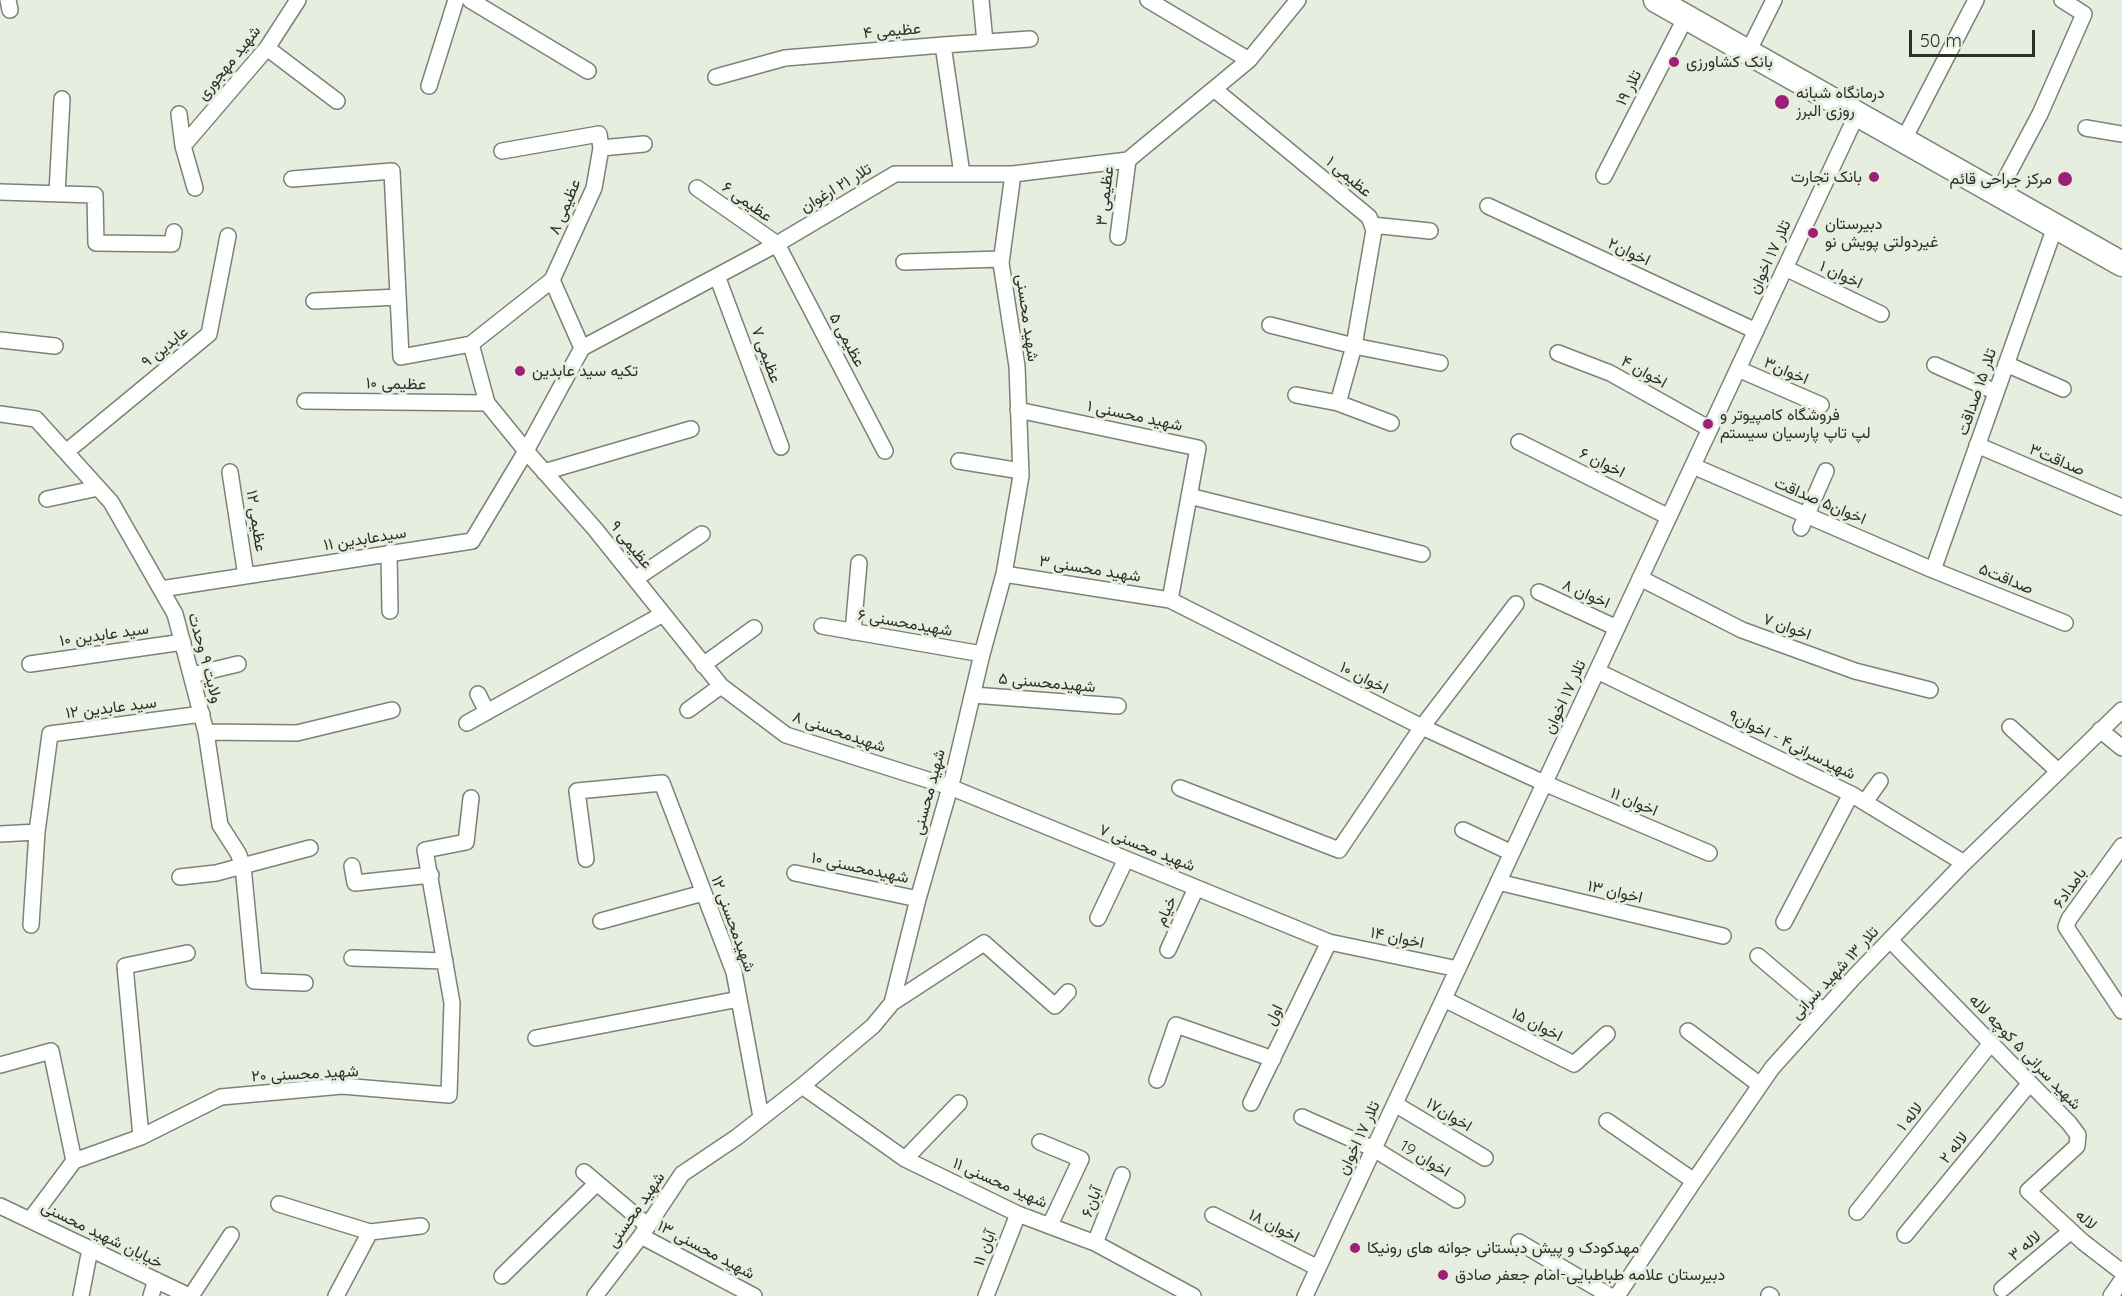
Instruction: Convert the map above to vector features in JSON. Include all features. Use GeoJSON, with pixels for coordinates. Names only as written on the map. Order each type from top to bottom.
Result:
{"type":"FeatureCollection","features":[{"type":"Feature","properties":{"kind":"main road"},"geometry":{"type":"LineString","coordinates":[[1656,0],[2122,264]]}},
{"type":"Feature","properties":{"kind":"street","name":"شهید مهجوری"},"geometry":{"type":"LineString","coordinates":[[183,146],[267,48],[298,0]]}},
{"type":"Feature","properties":{"kind":"street"},"geometry":{"type":"LineString","coordinates":[[429,86],[456,0]]}},
{"type":"Feature","properties":{"kind":"street"},"geometry":{"type":"LineString","coordinates":[[470,0],[588,71]]}},
{"type":"Feature","properties":{"kind":"street"},"geometry":{"type":"LineString","coordinates":[[981,0],[985,42]]}},
{"type":"Feature","properties":{"kind":"street"},"geometry":{"type":"LineString","coordinates":[[1148,0],[1249,60]]}},
{"type":"Feature","properties":{"kind":"street"},"geometry":{"type":"LineString","coordinates":[[1128,160],[1249,60],[1298,0]]}},
{"type":"Feature","properties":{"kind":"street"},"geometry":{"type":"LineString","coordinates":[[1748,52],[1774,0]]}},
{"type":"Feature","properties":{"kind":"street"},"geometry":{"type":"LineString","coordinates":[[1903,141],[1976,0]]}},
{"type":"Feature","properties":{"kind":"street"},"geometry":{"type":"LineString","coordinates":[[1998,193],[2040,114],[2084,14],[2062,0]]}},
{"type":"Feature","properties":{"kind":"street","name":"تلار ۱۹"},"geometry":{"type":"LineString","coordinates":[[1604,176],[1686,17]]}},
{"type":"Feature","properties":{"kind":"street"},"geometry":{"type":"LineString","coordinates":[[943,45],[1030,39]]}},
{"type":"Feature","properties":{"kind":"street","name":"عظیمی ۴"},"geometry":{"type":"LineString","coordinates":[[716,77],[785,58],[943,45],[962,174]]}},
{"type":"Feature","properties":{"kind":"street"},"geometry":{"type":"LineString","coordinates":[[267,48],[337,100]]}},
{"type":"Feature","properties":{"kind":"street","name":"عظیمی ۱"},"geometry":{"type":"LineString","coordinates":[[1214,89],[1369,217],[1372,225]]}},
{"type":"Feature","properties":{"kind":"street"},"geometry":{"type":"LineString","coordinates":[[57,194],[62,99]]}},
{"type":"Feature","properties":{"kind":"street"},"geometry":{"type":"LineString","coordinates":[[179,114],[183,146],[195,188]]}},
{"type":"Feature","properties":{"kind":"street","name":"تلار ۱۷ اخوان"},"geometry":{"type":"LineString","coordinates":[[1305,1296],[1857,114]]}},
{"type":"Feature","properties":{"kind":"street"},"geometry":{"type":"LineString","coordinates":[[2086,128],[2122,134]]}},
{"type":"Feature","properties":{"kind":"street"},"geometry":{"type":"LineString","coordinates":[[502,151],[600,134],[644,144]]}},
{"type":"Feature","properties":{"kind":"street","name":"عظیمی ۸"},"geometry":{"type":"LineString","coordinates":[[552,280],[594,188],[600,134]]}},
{"type":"Feature","properties":{"kind":"street","name":"تلار ۲۱ ارغوان"},"geometry":{"type":"LineString","coordinates":[[582,348],[777,244],[895,174],[1013,174],[1128,160]]}},
{"type":"Feature","properties":{"kind":"street","name":"عظیمی ۳"},"geometry":{"type":"LineString","coordinates":[[1119,237],[1128,160]]}},
{"type":"Feature","properties":{"kind":"street"},"geometry":{"type":"LineString","coordinates":[[292,179],[392,171],[401,357],[471,344],[552,280],[582,348],[526,452],[487,403],[471,344]]}},
{"type":"Feature","properties":{"kind":"street","name":"شهید محسنی"},"geometry":{"type":"LineString","coordinates":[[595,1296],[644,1231],[682,1174],[802,1086],[873,1026],[892,1003],[1004,574],[1021,471],[1017,366],[1001,259],[1013,174]]}},
{"type":"Feature","properties":{"kind":"street","name":"عظیمی ۶"},"geometry":{"type":"LineString","coordinates":[[697,188],[777,244]]}},
{"type":"Feature","properties":{"kind":"street"},"geometry":{"type":"LineString","coordinates":[[0,192],[95,195],[96,243],[172,244],[174,232]]}},
{"type":"Feature","properties":{"kind":"street","name":"اخوان۲"},"geometry":{"type":"LineString","coordinates":[[1488,206],[1756,331]]}},
{"type":"Feature","properties":{"kind":"street"},"geometry":{"type":"LineString","coordinates":[[1338,403],[1353,346],[1374,230],[1372,225],[1430,231]]}},
{"type":"Feature","properties":{"kind":"street","name":"تلار ۱۵ صداقت"},"geometry":{"type":"LineString","coordinates":[[1933,570],[2055,226]]}},
{"type":"Feature","properties":{"kind":"street","name":"عابدین ۹"},"geometry":{"type":"LineString","coordinates":[[66,452],[209,334],[228,236]]}},
{"type":"Feature","properties":{"kind":"street","name":"عظیمی ۵"},"geometry":{"type":"LineString","coordinates":[[777,244],[885,452]]}},
{"type":"Feature","properties":{"kind":"street"},"geometry":{"type":"LineString","coordinates":[[903,262],[1001,259]]}},
{"type":"Feature","properties":{"kind":"street","name":"اخوان ۱"},"geometry":{"type":"LineString","coordinates":[[1785,268],[1881,314]]}},
{"type":"Feature","properties":{"kind":"street","name":"عظیمی ۷"},"geometry":{"type":"LineString","coordinates":[[717,276],[781,447]]}},
{"type":"Feature","properties":{"kind":"street"},"geometry":{"type":"LineString","coordinates":[[314,301],[398,297]]}},
{"type":"Feature","properties":{"kind":"street"},"geometry":{"type":"LineString","coordinates":[[1270,325],[1353,346],[1440,363]]}},
{"type":"Feature","properties":{"kind":"street"},"geometry":{"type":"LineString","coordinates":[[0,340],[55,346]]}},
{"type":"Feature","properties":{"kind":"street","name":"اخوان ۴"},"geometry":{"type":"LineString","coordinates":[[1558,352],[1610,373],[1710,429]]}},
{"type":"Feature","properties":{"kind":"street"},"geometry":{"type":"LineString","coordinates":[[2006,364],[2063,389]]}},
{"type":"Feature","properties":{"kind":"street"},"geometry":{"type":"LineString","coordinates":[[1935,365],[1996,392]]}},
{"type":"Feature","properties":{"kind":"street","name":"اخوان۳"},"geometry":{"type":"LineString","coordinates":[[1738,369],[1821,405]]}},
{"type":"Feature","properties":{"kind":"street"},"geometry":{"type":"LineString","coordinates":[[1296,395],[1338,403],[1391,423]]}},
{"type":"Feature","properties":{"kind":"street","name":"عظیمی ۱۰"},"geometry":{"type":"LineString","coordinates":[[304,401],[487,403]]}},
{"type":"Feature","properties":{"kind":"street","name":"شهید محسنی ۱"},"geometry":{"type":"LineString","coordinates":[[1018,410],[1198,448],[1170,600]]}},
{"type":"Feature","properties":{"kind":"street","name":"ولایت ۹ وحدت"},"geometry":{"type":"LineString","coordinates":[[0,414],[36,419],[111,502],[176,614],[206,732],[220,825],[238,853],[243,866],[254,981],[305,983]]}},
{"type":"Feature","properties":{"kind":"street"},"geometry":{"type":"LineString","coordinates":[[544,472],[691,429]]}},
{"type":"Feature","properties":{"kind":"street","name":"اخوان ۶"},"geometry":{"type":"LineString","coordinates":[[1519,442],[1669,517]]}},
{"type":"Feature","properties":{"kind":"street","name":"صداقت۳"},"geometry":{"type":"LineString","coordinates":[[1977,445],[2122,507]]}},
{"type":"Feature","properties":{"kind":"street","name":"عظیمی ۹"},"geometry":{"type":"LineString","coordinates":[[526,452],[595,529],[704,665]]}},
{"type":"Feature","properties":{"kind":"street","name":"سیدعابدین ۱۱"},"geometry":{"type":"LineString","coordinates":[[161,589],[472,541],[526,452]]}},
{"type":"Feature","properties":{"kind":"street"},"geometry":{"type":"LineString","coordinates":[[959,461],[1021,471]]}},
{"type":"Feature","properties":{"kind":"street","name":"اخوان۵ صداقت"},"geometry":{"type":"LineString","coordinates":[[1693,466],[1804,522],[1933,570]]}},
{"type":"Feature","properties":{"kind":"street"},"geometry":{"type":"LineString","coordinates":[[1804,522],[1826,471]]}},
{"type":"Feature","properties":{"kind":"street","name":"عظیمی ۱۲"},"geometry":{"type":"LineString","coordinates":[[230,472],[246,576]]}},
{"type":"Feature","properties":{"kind":"street"},"geometry":{"type":"LineString","coordinates":[[46,499],[98,488]]}},
{"type":"Feature","properties":{"kind":"street"},"geometry":{"type":"LineString","coordinates":[[1189,496],[1422,554]]}},
{"type":"Feature","properties":{"kind":"street"},"geometry":{"type":"LineString","coordinates":[[635,579],[702,534]]}},
{"type":"Feature","properties":{"kind":"street"},"geometry":{"type":"LineString","coordinates":[[388,554],[390,611]]}},
{"type":"Feature","properties":{"kind":"street"},"geometry":{"type":"LineString","coordinates":[[853,632],[860,563]]}},
{"type":"Feature","properties":{"kind":"street","name":"صداقت۵"},"geometry":{"type":"LineString","coordinates":[[1933,570],[2065,623]]}},
{"type":"Feature","properties":{"kind":"street","name":"شهید محسنی ۳"},"geometry":{"type":"LineString","coordinates":[[1004,574],[1170,600]]}},
{"type":"Feature","properties":{"kind":"street","name":"اخوان ۷"},"geometry":{"type":"LineString","coordinates":[[1640,578],[1742,630],[1855,670],[1930,690]]}},
{"type":"Feature","properties":{"kind":"street","name":"اخوان ۸"},"geometry":{"type":"LineString","coordinates":[[1539,592],[1617,627]]}},
{"type":"Feature","properties":{"kind":"street","name":"اخوان ۱۰"},"geometry":{"type":"LineString","coordinates":[[1170,600],[1422,727],[1544,783]]}},
{"type":"Feature","properties":{"kind":"street"},"geometry":{"type":"LineString","coordinates":[[1180,788],[1339,850],[1422,727],[1516,604]]}},
{"type":"Feature","properties":{"kind":"street"},"geometry":{"type":"LineString","coordinates":[[467,723],[663,614]]}},
{"type":"Feature","properties":{"kind":"street","name":"شهیدمحسنی ۶"},"geometry":{"type":"LineString","coordinates":[[822,626],[982,654]]}},
{"type":"Feature","properties":{"kind":"street"},"geometry":{"type":"LineString","coordinates":[[704,665],[754,628]]}},
{"type":"Feature","properties":{"kind":"street","name":"سید عابدین ۱۰"},"geometry":{"type":"LineString","coordinates":[[30,664],[183,642]]}},
{"type":"Feature","properties":{"kind":"street"},"geometry":{"type":"LineString","coordinates":[[192,675],[238,664]]}},
{"type":"Feature","properties":{"kind":"street","name":"شهیدمحسنی ۸"},"geometry":{"type":"LineString","coordinates":[[704,665],[721,686],[786,735],[950,787]]}},
{"type":"Feature","properties":{"kind":"street","name":"شهیدسرانی۴ - اخوان۹"},"geometry":{"type":"LineString","coordinates":[[1597,671],[1851,794],[1964,863]]}},
{"type":"Feature","properties":{"kind":"street"},"geometry":{"type":"LineString","coordinates":[[688,710],[721,686]]}},
{"type":"Feature","properties":{"kind":"street"},"geometry":{"type":"LineString","coordinates":[[478,694],[487,712]]}},
{"type":"Feature","properties":{"kind":"street","name":"شهیدمحسنی ۵"},"geometry":{"type":"LineString","coordinates":[[973,695],[1118,706]]}},
{"type":"Feature","properties":{"kind":"street"},"geometry":{"type":"LineString","coordinates":[[206,732],[297,733],[392,710]]}},
{"type":"Feature","properties":{"kind":"street","name":"تلار ۱۳ شهید سرانی"},"geometry":{"type":"LineString","coordinates":[[1617,1296],[1772,1068],[1964,863],[2122,710]]}},
{"type":"Feature","properties":{"kind":"street","name":"سید عابدین ۱۲"},"geometry":{"type":"LineString","coordinates":[[37,831],[50,734],[202,714]]}},
{"type":"Feature","properties":{"kind":"street"},"geometry":{"type":"LineString","coordinates":[[2010,727],[2058,771]]}},
{"type":"Feature","properties":{"kind":"street"},"geometry":{"type":"LineString","coordinates":[[2100,730],[2122,748]]}},
{"type":"Feature","properties":{"kind":"street"},"geometry":{"type":"LineString","coordinates":[[1865,802],[1880,781]]}},
{"type":"Feature","properties":{"kind":"street","name":"شهیدمحسنی ۱۲"},"geometry":{"type":"LineString","coordinates":[[586,859],[577,791],[662,783],[734,972],[761,1117]]}},
{"type":"Feature","properties":{"kind":"street","name":"اخوان ۱۱"},"geometry":{"type":"LineString","coordinates":[[1544,783],[1709,853]]}},
{"type":"Feature","properties":{"kind":"street","name":"شهید محسنی ۷"},"geometry":{"type":"LineString","coordinates":[[950,787],[1329,942]]}},
{"type":"Feature","properties":{"kind":"street"},"geometry":{"type":"LineString","coordinates":[[1784,922],[1851,794]]}},
{"type":"Feature","properties":{"kind":"street","name":"شهید محسنی ۲۰"},"geometry":{"type":"LineString","coordinates":[[74,1161],[141,1137],[221,1097],[342,1086],[449,1095],[452,1003],[425,850],[466,842],[471,798]]}},
{"type":"Feature","properties":{"kind":"street"},"geometry":{"type":"LineString","coordinates":[[1463,830],[1512,853]]}},
{"type":"Feature","properties":{"kind":"street"},"geometry":{"type":"LineString","coordinates":[[0,834],[37,831],[31,925]]}},
{"type":"Feature","properties":{"kind":"street","name":"بامداد۶"},"geometry":{"type":"LineString","coordinates":[[2122,846],[2069,919],[2066,927],[2122,1011]]}},
{"type":"Feature","properties":{"kind":"street"},"geometry":{"type":"LineString","coordinates":[[180,878],[216,873],[310,848]]}},
{"type":"Feature","properties":{"kind":"street"},"geometry":{"type":"LineString","coordinates":[[1098,918],[1126,859]]}},
{"type":"Feature","properties":{"kind":"street"},"geometry":{"type":"LineString","coordinates":[[352,866],[355,883],[431,875]]}},
{"type":"Feature","properties":{"kind":"street","name":"شهیدمحسنی ۱۰"},"geometry":{"type":"LineString","coordinates":[[795,873],[918,899]]}},
{"type":"Feature","properties":{"kind":"street","name":"اخوان ۱۳"},"geometry":{"type":"LineString","coordinates":[[1498,882],[1723,936]]}},
{"type":"Feature","properties":{"kind":"street","name":"خیام"},"geometry":{"type":"LineString","coordinates":[[1168,950],[1196,888]]}},
{"type":"Feature","properties":{"kind":"street"},"geometry":{"type":"LineString","coordinates":[[601,921],[703,893]]}},
{"type":"Feature","properties":{"kind":"street","name":"شهید سرانی ۵ کوچه لاله"},"geometry":{"type":"LineString","coordinates":[[1890,940],[2070,1123],[2078,1135],[2077,1146],[2028,1191]]}},
{"type":"Feature","properties":{"kind":"street","name":"اخوان ۱۴"},"geometry":{"type":"LineString","coordinates":[[1329,942],[1458,969]]}},
{"type":"Feature","properties":{"kind":"street","name":"اول"},"geometry":{"type":"LineString","coordinates":[[1251,1103],[1329,942]]}},
{"type":"Feature","properties":{"kind":"street"},"geometry":{"type":"LineString","coordinates":[[892,1003],[984,943],[1055,1006],[1068,992]]}},
{"type":"Feature","properties":{"kind":"street"},"geometry":{"type":"LineString","coordinates":[[141,1137],[125,966],[187,953]]}},
{"type":"Feature","properties":{"kind":"street"},"geometry":{"type":"LineString","coordinates":[[1758,956],[1823,1011]]}},
{"type":"Feature","properties":{"kind":"street"},"geometry":{"type":"LineString","coordinates":[[352,958],[445,961]]}},
{"type":"Feature","properties":{"kind":"street"},"geometry":{"type":"LineString","coordinates":[[536,1038],[739,999]]}},
{"type":"Feature","properties":{"kind":"street","name":"اخوان ۱۵"},"geometry":{"type":"LineString","coordinates":[[1444,999],[1574,1064],[1607,1034]]}},
{"type":"Feature","properties":{"kind":"street"},"geometry":{"type":"LineString","coordinates":[[1157,1080],[1176,1025],[1273,1059]]}},
{"type":"Feature","properties":{"kind":"street"},"geometry":{"type":"LineString","coordinates":[[1688,1031],[1760,1084]]}},
{"type":"Feature","properties":{"kind":"street","name":"لاله ۱"},"geometry":{"type":"LineString","coordinates":[[1857,1212],[1991,1044]]}},
{"type":"Feature","properties":{"kind":"street"},"geometry":{"type":"LineString","coordinates":[[0,1065],[51,1051],[74,1161],[30,1220]]}},
{"type":"Feature","properties":{"kind":"street","name":"لاله ۲"},"geometry":{"type":"LineString","coordinates":[[1905,1235],[2030,1083]]}},
{"type":"Feature","properties":{"kind":"street","name":"شهید محسنی ۱۱"},"geometry":{"type":"LineString","coordinates":[[802,1086],[905,1159],[1018,1214],[1095,1243],[1193,1296]]}},
{"type":"Feature","properties":{"kind":"street"},"geometry":{"type":"LineString","coordinates":[[905,1159],[959,1104]]}},
{"type":"Feature","properties":{"kind":"street","name":"اخوان۱۷"},"geometry":{"type":"LineString","coordinates":[[1395,1104],[1485,1158]]}},
{"type":"Feature","properties":{"kind":"street","name":"اخوان 19"},"geometry":{"type":"LineString","coordinates":[[1302,1117],[1374,1149],[1457,1200]]}},
{"type":"Feature","properties":{"kind":"street"},"geometry":{"type":"LineString","coordinates":[[1607,1121],[1694,1181]]}},
{"type":"Feature","properties":{"kind":"street"},"geometry":{"type":"LineString","coordinates":[[1040,1142],[1081,1159],[1050,1225]]}},
{"type":"Feature","properties":{"kind":"street","name":"شهید محسنی ۱۳"},"geometry":{"type":"LineString","coordinates":[[584,1172],[644,1231],[754,1296]]}},
{"type":"Feature","properties":{"kind":"street","name":"آبان۶"},"geometry":{"type":"LineString","coordinates":[[1095,1243],[1122,1174]]}},
{"type":"Feature","properties":{"kind":"street"},"geometry":{"type":"LineString","coordinates":[[502,1276],[597,1183]]}},
{"type":"Feature","properties":{"kind":"street","name":"لاله"},"geometry":{"type":"LineString","coordinates":[[2028,1191],[2071,1231],[2122,1272]]}},
{"type":"Feature","properties":{"kind":"street"},"geometry":{"type":"LineString","coordinates":[[279,1204],[370,1232],[421,1226]]}},
{"type":"Feature","properties":{"kind":"street","name":"خیابان شهید محسنی"},"geometry":{"type":"LineString","coordinates":[[0,1206],[190,1296]]}},
{"type":"Feature","properties":{"kind":"street","name":"آبان ۱۱"},"geometry":{"type":"LineString","coordinates":[[986,1296],[1018,1214]]}},
{"type":"Feature","properties":{"kind":"street","name":"اخوان ۱۸"},"geometry":{"type":"LineString","coordinates":[[1213,1215],[1318,1268]]}},
{"type":"Feature","properties":{"kind":"street","name":"لاله ۳"},"geometry":{"type":"LineString","coordinates":[[2002,1289],[2071,1231]]}},
{"type":"Feature","properties":{"kind":"street"},"geometry":{"type":"LineString","coordinates":[[336,1296],[370,1232]]}},
{"type":"Feature","properties":{"kind":"street"},"geometry":{"type":"LineString","coordinates":[[190,1296],[231,1235]]}},
{"type":"Feature","properties":{"kind":"street"},"geometry":{"type":"LineString","coordinates":[[1519,1242],[1610,1296]]}},
{"type":"Feature","properties":{"kind":"street"},"geometry":{"type":"LineString","coordinates":[[81,1296],[90,1249]]}},
{"type":"Feature","properties":{"kind":"street"},"geometry":{"type":"LineString","coordinates":[[151,1296],[156,1280]]}},
{"type":"Feature","properties":{"kind":"street"},"geometry":{"type":"LineString","coordinates":[[2111,1296],[2122,1280]]}},
{"type":"Feature","properties":{"kind":"place","name":"بانک کشاورزی"},"geometry":{"type":"Point","coordinates":[1674,62]}},
{"type":"Feature","properties":{"kind":"place","name":"درمانگاه شبانه روزی البرز"},"geometry":{"type":"Point","coordinates":[1782,102]}},
{"type":"Feature","properties":{"kind":"place","name":"بانک تجارت"},"geometry":{"type":"Point","coordinates":[1874,177]}},
{"type":"Feature","properties":{"kind":"place","name":"مرکز جراحی قائم"},"geometry":{"type":"Point","coordinates":[2065,179]}},
{"type":"Feature","properties":{"kind":"place","name":"دبیرستان غیردولتی پویش نو"},"geometry":{"type":"Point","coordinates":[1813,233]}},
{"type":"Feature","properties":{"kind":"place","name":"تکیه سید عابدین"},"geometry":{"type":"Point","coordinates":[520,371]}},
{"type":"Feature","properties":{"kind":"place","name":"فروشگاه کامپیوتر و لپ تاپ پارسیان سیستم"},"geometry":{"type":"Point","coordinates":[1708,424]}},
{"type":"Feature","properties":{"kind":"place","name":"مهدکودک و پیش دبستانی جوانه های رونیکا"},"geometry":{"type":"Point","coordinates":[1355,1248]}},
{"type":"Feature","properties":{"kind":"place","name":"دبیرستان علامه طباطبایی-امام جعفر صادق"},"geometry":{"type":"Point","coordinates":[1443,1275]}}]}
